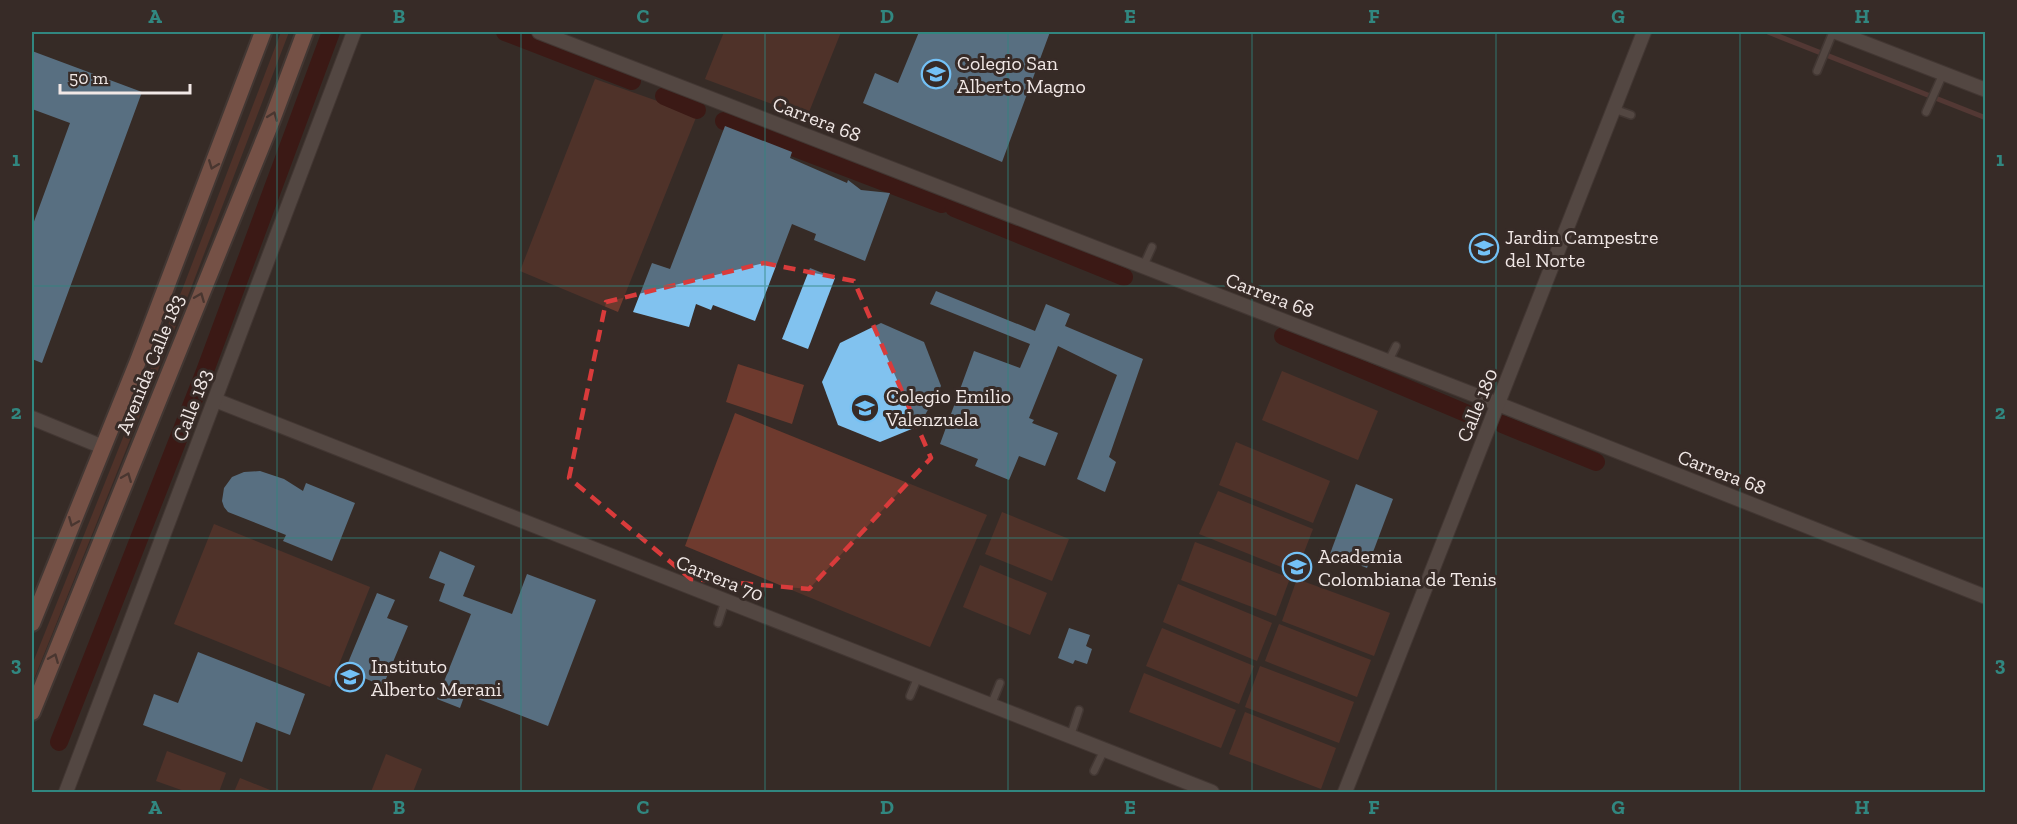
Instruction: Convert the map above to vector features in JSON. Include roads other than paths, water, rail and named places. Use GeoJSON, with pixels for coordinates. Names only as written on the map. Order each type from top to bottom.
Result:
{"type":"FeatureCollection","features":[{"type":"Feature","properties":{"kind":"main road","name":"Avenida Calle 183"},"geometry":{"type":"LineString","coordinates":[[32,623],[103,447],[263,32]]}},
{"type":"Feature","properties":{"kind":"main road","name":"Avenida Calle 183"},"geometry":{"type":"LineString","coordinates":[[32,712],[272,120],[305,32]]}},
{"type":"Feature","properties":{"kind":"street","name":"Calle 183"},"geometry":{"type":"LineString","coordinates":[[66,792],[354,32]]}},
{"type":"Feature","properties":{"kind":"street","name":"Carrera 68"},"geometry":{"type":"LineString","coordinates":[[539,32],[1498,404],[1986,597]]}},
{"type":"Feature","properties":{"kind":"street","name":"Calle 180"},"geometry":{"type":"LineString","coordinates":[[1345,792],[1644,32]]}},
{"type":"Feature","properties":{"kind":"street"},"geometry":{"type":"LineString","coordinates":[[1833,33],[1986,90]]}},
{"type":"Feature","properties":{"kind":"street","name":"Carrera 70"},"geometry":{"type":"LineString","coordinates":[[215,400],[1212,792]]}},
{"type":"Feature","properties":{"kind":"street"},"geometry":{"type":"LineString","coordinates":[[32,418],[103,447]]}},
{"type":"Feature","properties":{"kind":"lane"},"geometry":{"type":"LineString","coordinates":[[1817,71],[1833,33]]}},
{"type":"Feature","properties":{"kind":"lane"},"geometry":{"type":"LineString","coordinates":[[1926,112],[1944,74]]}},
{"type":"Feature","properties":{"kind":"lane"},"geometry":{"type":"LineString","coordinates":[[1614,109],[1631,115]]}},
{"type":"Feature","properties":{"kind":"lane"},"geometry":{"type":"LineString","coordinates":[[1143,267],[1152,247]]}},
{"type":"Feature","properties":{"kind":"lane"},"geometry":{"type":"LineString","coordinates":[[1388,362],[1396,346]]}},
{"type":"Feature","properties":{"kind":"lane"},"geometry":{"type":"LineString","coordinates":[[718,623],[725,601]]}},
{"type":"Feature","properties":{"kind":"lane"},"geometry":{"type":"LineString","coordinates":[[910,696],[918,677]]}},
{"type":"Feature","properties":{"kind":"lane"},"geometry":{"type":"LineString","coordinates":[[991,706],[1000,683]]}},
{"type":"Feature","properties":{"kind":"lane"},"geometry":{"type":"LineString","coordinates":[[1070,736],[1079,710]]}},
{"type":"Feature","properties":{"kind":"lane"},"geometry":{"type":"LineString","coordinates":[[1094,771],[1104,750]]}},
{"type":"Feature","properties":{"kind":"waterway"},"geometry":{"type":"LineString","coordinates":[[59,742],[205,371],[331,32]]}},
{"type":"Feature","properties":{"kind":"waterway"},"geometry":{"type":"LineString","coordinates":[[505,32],[632,81]]}},
{"type":"Feature","properties":{"kind":"waterway"},"geometry":{"type":"LineString","coordinates":[[1768,32],[1986,118]]}},
{"type":"Feature","properties":{"kind":"waterway"},"geometry":{"type":"LineString","coordinates":[[664,96],[697,110]]}},
{"type":"Feature","properties":{"kind":"waterway"},"geometry":{"type":"LineString","coordinates":[[724,121],[942,204]]}},
{"type":"Feature","properties":{"kind":"waterway"},"geometry":{"type":"LineString","coordinates":[[954,208],[1124,277]]}},
{"type":"Feature","properties":{"kind":"waterway"},"geometry":{"type":"LineString","coordinates":[[1283,336],[1468,414]]}},
{"type":"Feature","properties":{"kind":"waterway"},"geometry":{"type":"LineString","coordinates":[[1502,424],[1596,462]]}},
{"type":"Feature","properties":{"kind":"place","name":"Colegio San Alberto Magno"},"geometry":{"type":"Point","coordinates":[936,74]}},
{"type":"Feature","properties":{"kind":"place","name":"Jardin Campestre del Norte"},"geometry":{"type":"Point","coordinates":[1484,248]}},
{"type":"Feature","properties":{"kind":"place","name":"Colegio Emilio Valenzuela"},"geometry":{"type":"Point","coordinates":[865,408]}},
{"type":"Feature","properties":{"kind":"place","name":"Academia Colombiana de Tenis"},"geometry":{"type":"Point","coordinates":[1297,567]}},
{"type":"Feature","properties":{"kind":"place","name":"Instituto Alberto Merani"},"geometry":{"type":"Point","coordinates":[350,677]}}]}
